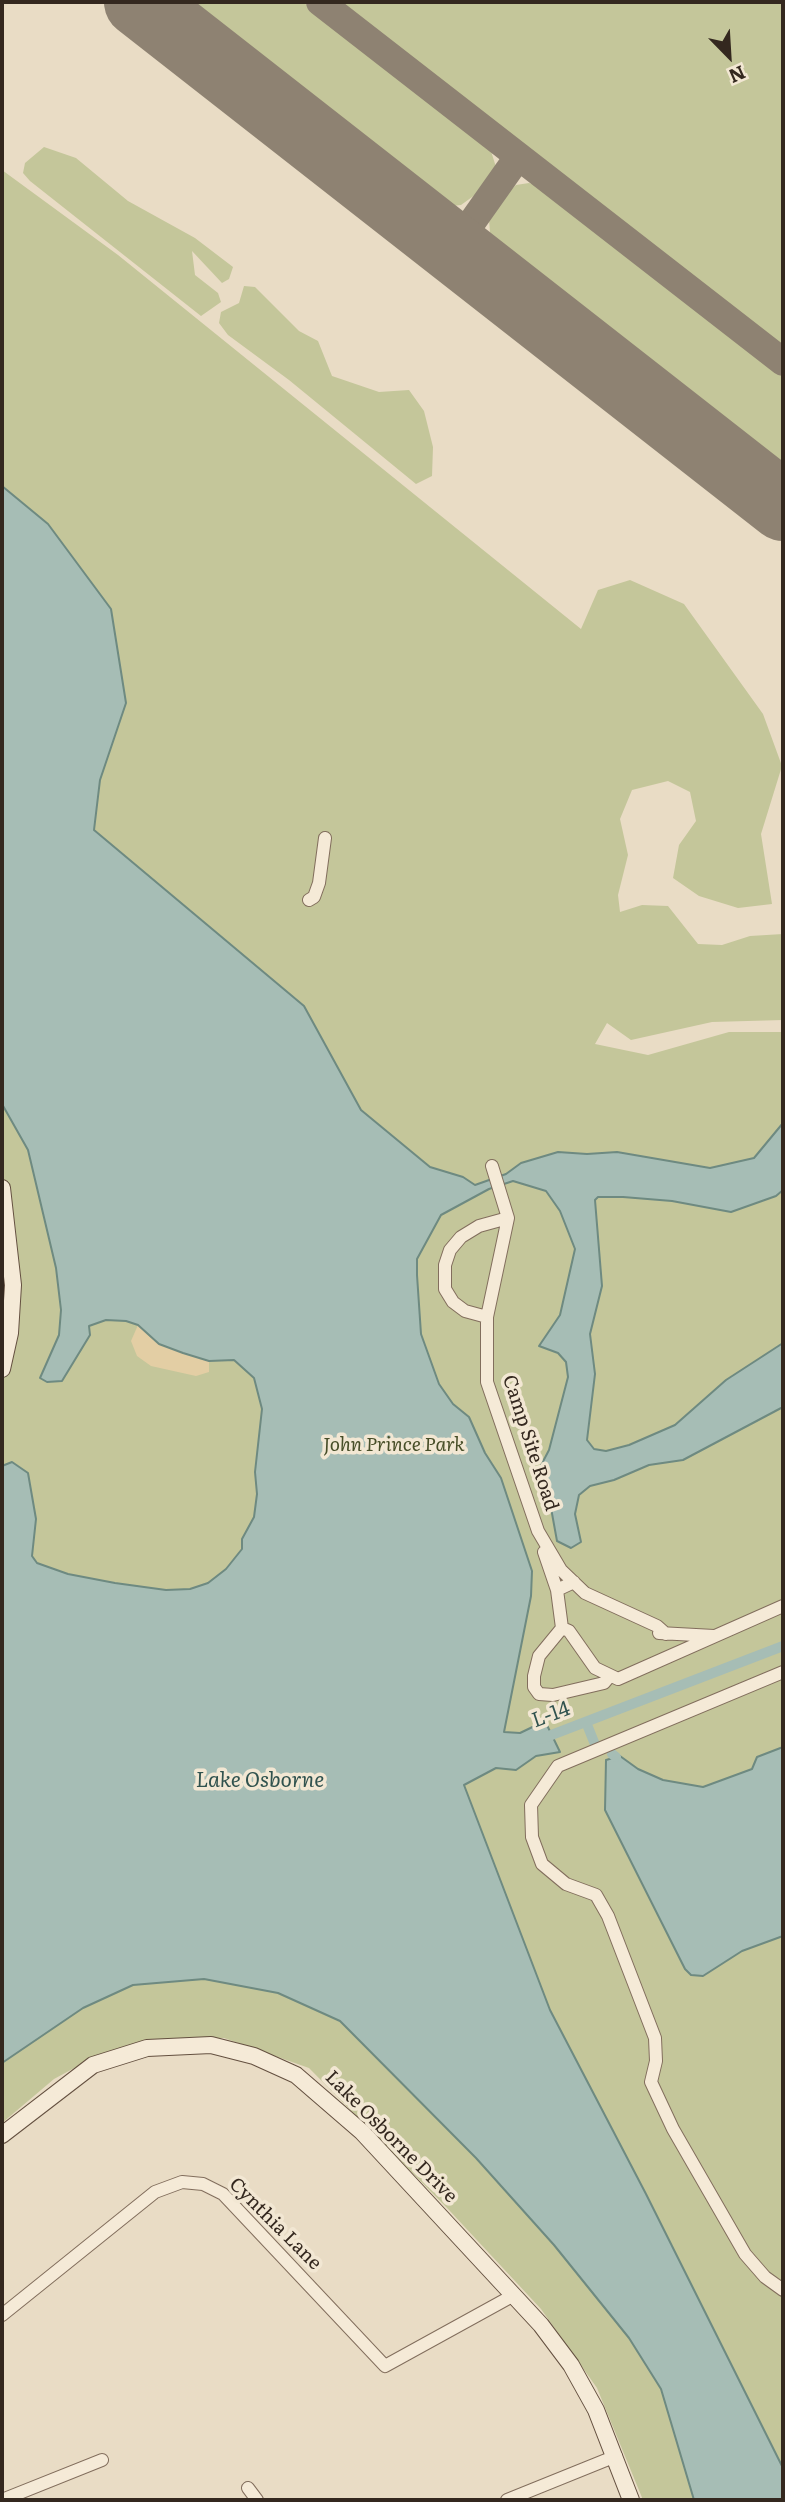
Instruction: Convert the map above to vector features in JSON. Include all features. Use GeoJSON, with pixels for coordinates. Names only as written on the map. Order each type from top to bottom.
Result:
{"type":"FeatureCollection","features":[{"type":"Feature","properties":{"kind":"street"},"geometry":{"type":"LineString","coordinates":[[309,900],[314,897],[319,883],[325,838]]}},
{"type":"Feature","properties":{"kind":"street","name":"Camp Site Road"},"geometry":{"type":"LineString","coordinates":[[492,1166],[508,1218],[487,1317],[487,1382],[538,1531],[561,1570],[585,1593],[590,1602],[614,1616],[670,1634],[715,1636],[783,1606]]}},
{"type":"Feature","properties":{"kind":"street"},"geometry":{"type":"LineString","coordinates":[[2,1188],[13,1285],[10,1333],[2,1369]]}},
{"type":"Feature","properties":{"kind":"street"},"geometry":{"type":"LineString","coordinates":[[487,1317],[465,1311],[453,1302],[445,1289],[444,1265],[450,1250],[461,1237],[479,1226],[508,1218]]}},
{"type":"Feature","properties":{"kind":"street"},"geometry":{"type":"LineString","coordinates":[[538,1531],[557,1590],[562,1628],[539,1656],[534,1676],[536,1691],[546,1695],[562,1693],[604,1683],[609,1677]]}},
{"type":"Feature","properties":{"kind":"street"},"geometry":{"type":"LineString","coordinates":[[557,1590],[574,1582]]}},
{"type":"Feature","properties":{"kind":"street"},"geometry":{"type":"LineString","coordinates":[[562,1628],[569,1631],[595,1668],[609,1677],[629,1676],[715,1636]]}},
{"type":"Feature","properties":{"kind":"street"},"geometry":{"type":"LineString","coordinates":[[659,1661],[660,1657],[675,1649],[670,1634]]}},
{"type":"Feature","properties":{"kind":"street"},"geometry":{"type":"LineString","coordinates":[[783,1672],[558,1766],[531,1805],[532,1837],[542,1864],[566,1884],[596,1895],[608,1916],[655,2038],[656,2061],[651,2082],[673,2129],[745,2254],[765,2277],[783,2290]]}},
{"type":"Feature","properties":{"kind":"street","name":"Lake Osborne Drive"},"geometry":{"type":"LineString","coordinates":[[2,2135],[71,2079],[100,2062],[128,2053],[167,2046],[211,2045],[234,2050],[296,2075],[335,2108],[514,2295],[571,2365],[596,2410],[631,2500]]}},
{"type":"Feature","properties":{"kind":"street","name":"Cynthia Lane"},"geometry":{"type":"LineString","coordinates":[[2,2315],[155,2192],[175,2183],[189,2182],[204,2184],[223,2194],[385,2366],[514,2295]]}},
{"type":"Feature","properties":{"kind":"street"},"geometry":{"type":"LineString","coordinates":[[507,2500],[616,2456]]}},
{"type":"Feature","properties":{"kind":"street"},"geometry":{"type":"LineString","coordinates":[[2,2500],[102,2460]]}},
{"type":"Feature","properties":{"kind":"street"},"geometry":{"type":"LineString","coordinates":[[248,2488],[257,2500]]}},
{"type":"Feature","properties":{"kind":"green space"},"geometry":{"type":"Polygon","coordinates":[[[180,2],[303,2],[490,148],[496,167],[486,187],[461,205],[442,207],[180,2]]]}},
{"type":"Feature","properties":{"kind":"green space"},"geometry":{"type":"Polygon","coordinates":[[[337,2],[783,2],[783,351],[337,2]]]}},
{"type":"Feature","properties":{"kind":"green space"},"geometry":{"type":"Polygon","coordinates":[[[44,147],[76,158],[128,201],[195,238],[233,267],[229,279],[222,283],[192,251],[195,275],[218,293],[221,302],[201,316],[30,181],[23,173],[25,163],[44,147]]]}},
{"type":"Feature","properties":{"kind":"green space","name":"John Prince Park"},"geometry":{"type":"Polygon","coordinates":[[[2,170],[118,255],[581,629],[598,590],[630,580],[684,604],[763,714],[782,766],[761,834],[772,904],[738,908],[699,896],[673,878],[679,845],[696,821],[690,792],[668,781],[632,790],[620,819],[628,855],[618,895],[620,912],[642,905],[668,906],[698,944],[722,945],[750,936],[783,934],[783,1020],[712,1022],[631,1040],[607,1023],[595,1044],[648,1055],[729,1032],[783,1032],[783,2500],[643,2500],[597,2388],[541,2309],[449,2210],[309,2068],[224,2038],[143,2041],[78,2066],[54,2079],[2,2123],[2,1378],[16,1300],[13,1238],[2,1166],[2,170]]]}},
{"type":"Feature","properties":{"kind":"green space"},"geometry":{"type":"Polygon","coordinates":[[[529,183],[542,187],[783,376],[783,471],[491,246],[489,219],[495,205],[516,185],[529,183]]]}},
{"type":"Feature","properties":{"kind":"green space"},"geometry":{"type":"Polygon","coordinates":[[[244,286],[255,287],[299,331],[318,341],[332,376],[379,392],[409,390],[424,411],[433,447],[432,476],[416,484],[289,380],[228,335],[219,323],[221,312],[239,303],[244,286]]]}},
{"type":"Feature","properties":{"kind":"sand"},"geometry":{"type":"Polygon","coordinates":[[[138,1325],[150,1337],[183,1353],[209,1361],[209,1372],[196,1376],[151,1366],[137,1356],[131,1341],[138,1325]]]}},
{"type":"Feature","properties":{"kind":"water","name":"Lake Osborne"},"geometry":{"type":"Polygon","coordinates":[[[2,486],[48,524],[111,609],[126,703],[100,780],[94,830],[304,1006],[361,1110],[430,1167],[463,1177],[475,1185],[506,1174],[521,1163],[558,1152],[617,1152],[710,1168],[754,1158],[783,1123],[783,1190],[776,1196],[731,1212],[672,1201],[623,1197],[598,1197],[595,1200],[602,1286],[590,1334],[595,1374],[587,1440],[594,1449],[606,1451],[629,1445],[675,1425],[726,1380],[783,1343],[783,1407],[683,1460],[649,1465],[614,1480],[590,1486],[579,1495],[575,1514],[581,1542],[571,1548],[557,1541],[551,1508],[537,1473],[549,1450],[568,1377],[566,1362],[558,1353],[539,1346],[560,1315],[575,1249],[560,1211],[546,1191],[513,1181],[489,1189],[441,1215],[417,1259],[417,1275],[421,1334],[439,1384],[453,1404],[469,1417],[485,1453],[501,1478],[532,1571],[531,1596],[504,1732],[520,1733],[545,1721],[560,1752],[536,1756],[516,1770],[496,1768],[464,1785],[550,2010],[646,2194],[783,2468],[783,2500],[694,2500],[661,2389],[629,2338],[554,2245],[476,2158],[340,2021],[278,1993],[204,1979],[133,1985],[83,2008],[2,2063],[2,1466],[12,1462],[28,1473],[36,1519],[32,1556],[37,1563],[68,1574],[115,1583],[166,1590],[190,1589],[208,1583],[226,1569],[242,1549],[242,1539],[254,1517],[257,1494],[255,1472],[262,1409],[254,1378],[234,1360],[209,1361],[183,1353],[159,1344],[138,1325],[126,1321],[106,1320],[89,1326],[90,1335],[62,1381],[47,1382],[40,1378],[59,1335],[61,1310],[56,1268],[28,1150],[2,1104],[2,486]]]}},
{"type":"Feature","properties":{"kind":"water"},"geometry":{"type":"Polygon","coordinates":[[[783,1747],[783,1936],[742,1951],[703,1976],[691,1975],[685,1969],[605,1810],[606,1760],[620,1756],[638,1769],[663,1780],[703,1787],[752,1769],[757,1757],[783,1747]]]}},
{"type":"Feature","properties":{"kind":"waterway","name":"L-14"},"geometry":{"type":"LineString","coordinates":[[541,1739],[783,1646]]}},
{"type":"Feature","properties":{"kind":"waterway"},"geometry":{"type":"LineString","coordinates":[[586,1722],[594,1742]]}},
{"type":"Feature","properties":{"kind":"waterway"},"geometry":{"type":"LineString","coordinates":[[612,1754],[616,1757]]}},
{"type":"Feature","properties":{"kind":"taxiway"},"geometry":{"type":"LineString","coordinates":[[320,2],[783,362]]}},
{"type":"Feature","properties":{"kind":"taxiway"},"geometry":{"type":"LineString","coordinates":[[453,249],[518,157]]}},
{"type":"Feature","properties":{"kind":"runway"},"geometry":{"type":"LineString","coordinates":[[139,2],[783,506]]}}]}
